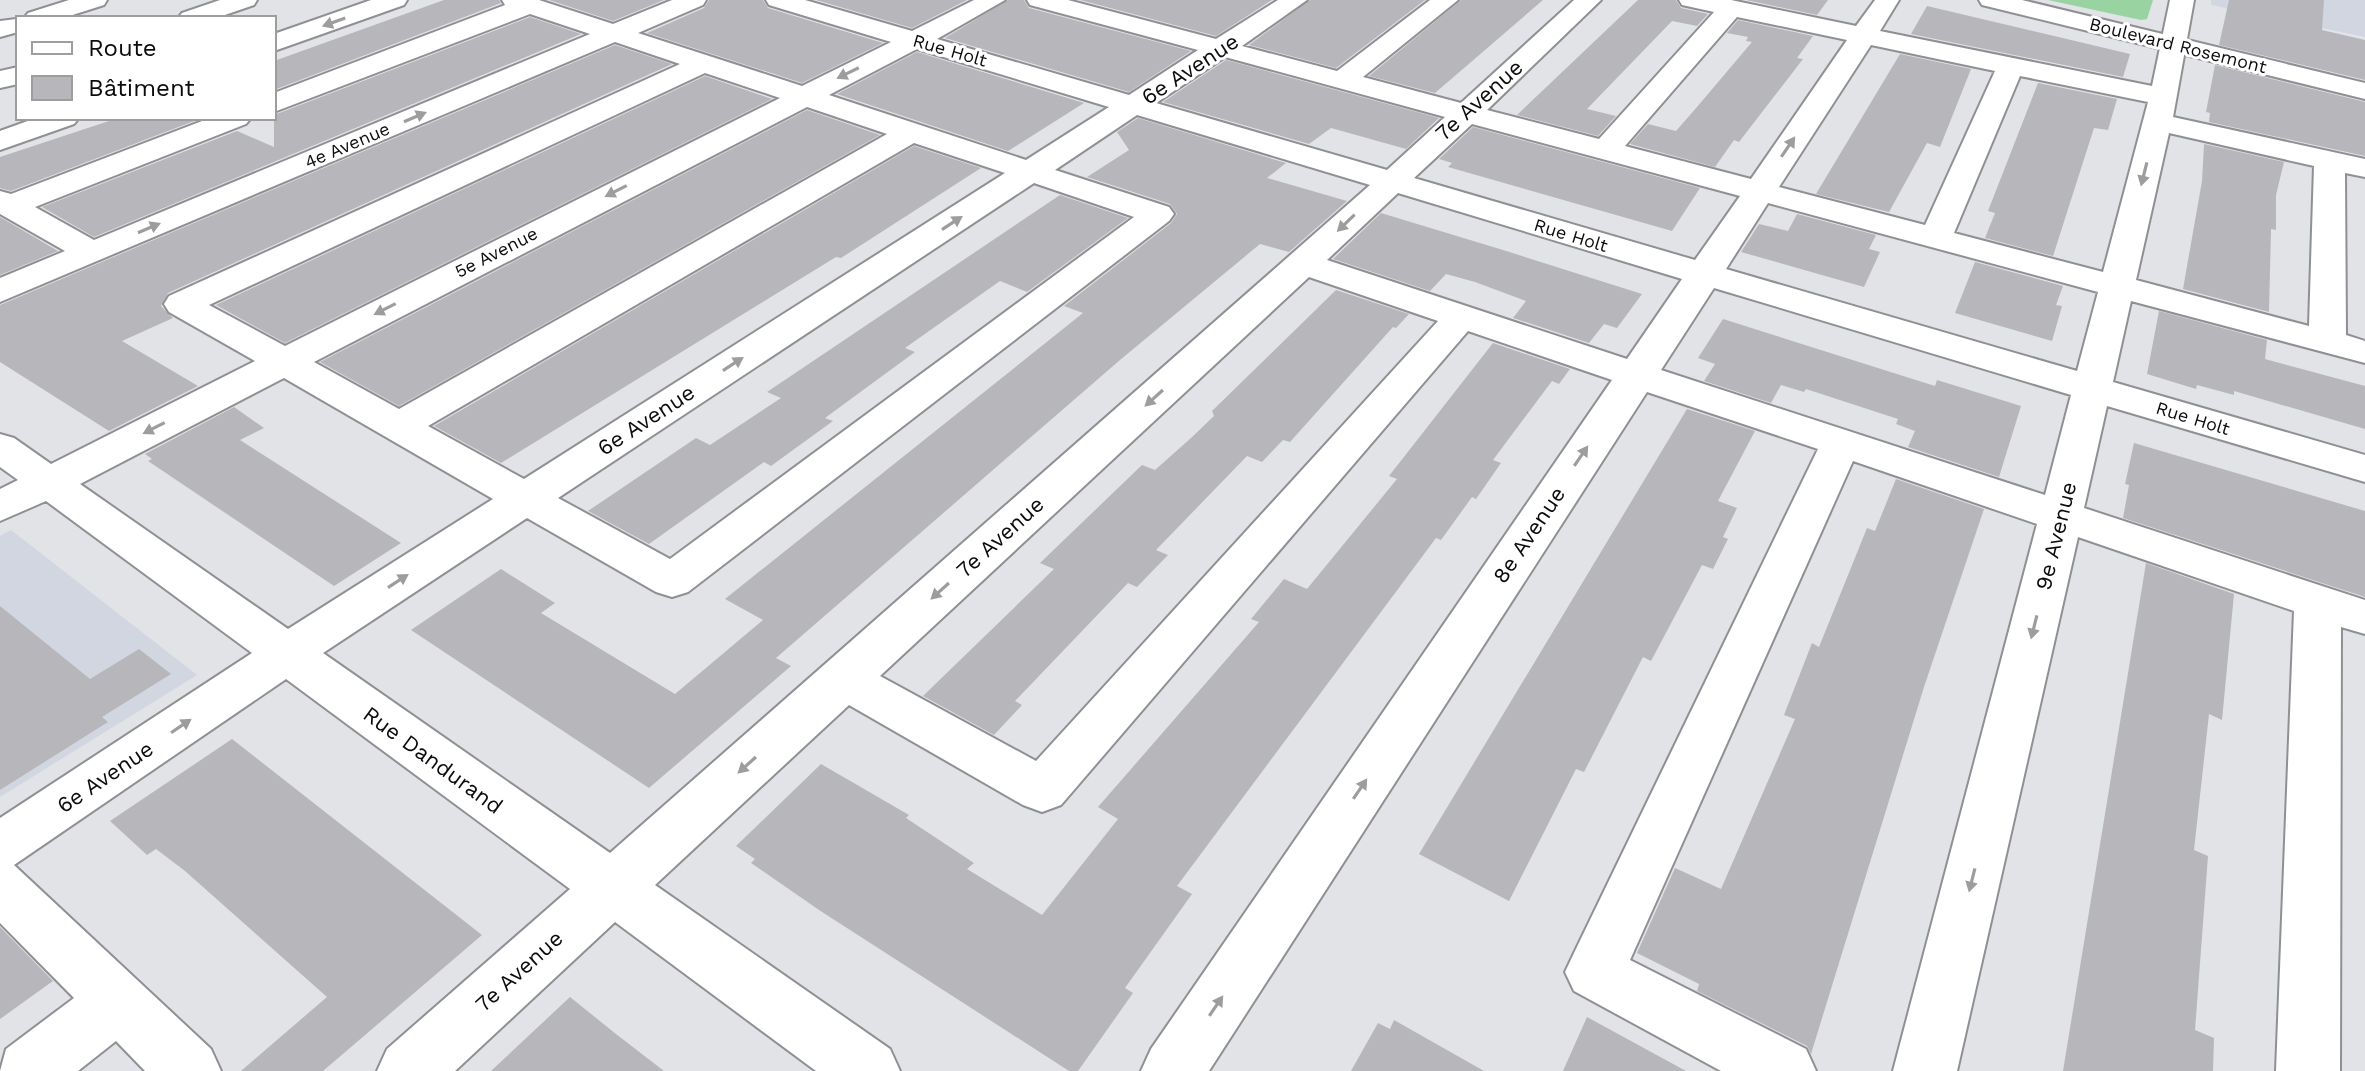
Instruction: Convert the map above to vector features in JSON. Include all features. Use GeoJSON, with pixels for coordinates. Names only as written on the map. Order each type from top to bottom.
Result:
{"type":"FeatureCollection","features":[{"type":"Feature","properties":{"kind":"street"},"geometry":{"type":"LineString","coordinates":[[43,16],[95,0]]}},
{"type":"Feature","properties":{"kind":"street"},"geometry":{"type":"LineString","coordinates":[[197,16],[245,0]]}},
{"type":"Feature","properties":{"kind":"street"},"geometry":{"type":"LineString","coordinates":[[276,42],[395,0]]}},
{"type":"Feature","properties":{"kind":"street","name":"4e Avenue"},"geometry":{"type":"LineString","coordinates":[[0,291],[694,0]]}},
{"type":"Feature","properties":{"kind":"street","name":"Rue Holt"},"geometry":{"type":"LineString","coordinates":[[778,0],[2365,469]]}},
{"type":"Feature","properties":{"kind":"street","name":"5e Avenue"},"geometry":{"type":"LineString","coordinates":[[0,507],[993,0]]}},
{"type":"Feature","properties":{"kind":"street"},"geometry":{"type":"LineString","coordinates":[[1039,0],[2365,352]]}},
{"type":"Feature","properties":{"kind":"street"},"geometry":{"type":"LineString","coordinates":[[1110,19],[1143,0]]}},
{"type":"Feature","properties":{"kind":"street","name":"6e Avenue"},"geometry":{"type":"LineString","coordinates":[[0,847],[526,498],[1295,0]]}},
{"type":"Feature","properties":{"kind":"street"},"geometry":{"type":"LineString","coordinates":[[1341,81],[1446,0]]}},
{"type":"Feature","properties":{"kind":"street","name":"7e Avenue"},"geometry":{"type":"LineString","coordinates":[[409,1071],[1303,264],[1589,0]]}},
{"type":"Feature","properties":{"kind":"street"},"geometry":{"type":"LineString","coordinates":[[1691,0],[2011,66],[2365,168]]}},
{"type":"Feature","properties":{"kind":"street","name":"8e Avenue"},"geometry":{"type":"LineString","coordinates":[[1173,1071],[1887,0]]}},
{"type":"Feature","properties":{"kind":"street","name":"Boulevard Rosemont"},"geometry":{"type":"LineString","coordinates":[[1991,0],[2365,91]]}},
{"type":"Feature","properties":{"kind":"street","name":"9e Avenue"},"geometry":{"type":"LineString","coordinates":[[1925,1071],[2160,110],[2182,0]]}},
{"type":"Feature","properties":{"kind":"street"},"geometry":{"type":"LineString","coordinates":[[276,102],[522,2],[1158,214],[672,581],[182,304],[704,63]]}},
{"type":"Feature","properties":{"kind":"street"},"geometry":{"type":"LineString","coordinates":[[1605,151],[1731,8]]}},
{"type":"Feature","properties":{"kind":"street"},"geometry":{"type":"LineString","coordinates":[[1936,237],[2011,66]]}},
{"type":"Feature","properties":{"kind":"street"},"geometry":{"type":"LineString","coordinates":[[0,141],[58,120]]}},
{"type":"Feature","properties":{"kind":"street"},"geometry":{"type":"LineString","coordinates":[[4,203],[231,120]]}},
{"type":"Feature","properties":{"kind":"street"},"geometry":{"type":"LineString","coordinates":[[399,426],[911,132]]}},
{"type":"Feature","properties":{"kind":"street"},"geometry":{"type":"LineString","coordinates":[[2327,342],[2330,160]]}},
{"type":"Feature","properties":{"kind":"street"},"geometry":{"type":"LineString","coordinates":[[4,203],[91,252]]}},
{"type":"Feature","properties":{"kind":"street"},"geometry":{"type":"LineString","coordinates":[[1303,264],[2062,514],[2342,610],[2308,1071]]}},
{"type":"Feature","properties":{"kind":"street"},"geometry":{"type":"LineString","coordinates":[[843,678],[1042,790],[1462,316]]}},
{"type":"Feature","properties":{"kind":"street"},"geometry":{"type":"LineString","coordinates":[[1784,1071],[1595,972],[1841,443]]}},
{"type":"Feature","properties":{"kind":"street","name":"Rue Dandurand"},"geometry":{"type":"LineString","coordinates":[[0,447],[868,1071]]}},
{"type":"Feature","properties":{"kind":"street"},"geometry":{"type":"LineString","coordinates":[[0,885],[189,1071]]}},
{"type":"Feature","properties":{"kind":"street"},"geometry":{"type":"LineString","coordinates":[[28,1071],[118,1002]]}},
{"type":"Feature","properties":{"kind":"shaded area"},"geometry":{"type":"Polygon","coordinates":[[[2211,0],[2365,0],[2365,37],[2211,5],[2211,0]]]}},
{"type":"Feature","properties":{"kind":"shaded area"},"geometry":{"type":"Polygon","coordinates":[[[11,530],[197,675],[0,797],[0,536],[11,530]]]}},
{"type":"Feature","properties":{"kind":"green space"},"geometry":{"type":"Polygon","coordinates":[[[2048,0],[2153,0],[2147,19],[2141,20],[2048,0]]]}},
{"type":"Feature","properties":{"kind":"building"},"geometry":{"type":"Polygon","coordinates":[[[444,0],[499,0],[501,3],[276,89],[276,60],[444,0]]]}},
{"type":"Feature","properties":{"kind":"building"},"geometry":{"type":"Polygon","coordinates":[[[549,0],[664,0],[613,21],[549,0]]]}},
{"type":"Feature","properties":{"kind":"building"},"geometry":{"type":"Polygon","coordinates":[[[709,0],[763,0],[768,8],[883,43],[802,83],[647,33],[704,8],[709,0]]]}},
{"type":"Feature","properties":{"kind":"building"},"geometry":{"type":"Polygon","coordinates":[[[816,0],[967,0],[912,28],[816,0]]]}},
{"type":"Feature","properties":{"kind":"building"},"geometry":{"type":"Polygon","coordinates":[[[1008,0],[1024,0],[1029,8],[1191,51],[1129,92],[945,38],[1008,0]]]}},
{"type":"Feature","properties":{"kind":"building"},"geometry":{"type":"Polygon","coordinates":[[[1080,0],[1272,0],[1216,36],[1080,0]]]}},
{"type":"Feature","properties":{"kind":"building"},"geometry":{"type":"Polygon","coordinates":[[[1310,0],[1425,0],[1336,68],[1249,45],[1310,0]]]}},
{"type":"Feature","properties":{"kind":"building"},"geometry":{"type":"Polygon","coordinates":[[[1461,0],[1543,0],[1435,93],[1369,76],[1461,0]]]}},
{"type":"Feature","properties":{"kind":"building"},"geometry":{"type":"Polygon","coordinates":[[[1638,0],[1676,0],[1681,8],[1708,14],[1697,26],[1672,21],[1587,109],[1616,116],[1598,136],[1517,115],[1638,0]]]}},
{"type":"Feature","properties":{"kind":"building"},"geometry":{"type":"Polygon","coordinates":[[[1746,0],[1828,0],[1817,15],[1746,0]]]}},
{"type":"Feature","properties":{"kind":"building"},"geometry":{"type":"Polygon","coordinates":[[[2229,0],[2324,0],[2322,30],[2365,40],[2365,80],[2219,45],[2229,0]]]}},
{"type":"Feature","properties":{"kind":"building"},"geometry":{"type":"Polygon","coordinates":[[[1927,6],[2130,54],[2123,77],[1911,34],[1927,6]]]}},
{"type":"Feature","properties":{"kind":"building"},"geometry":{"type":"Polygon","coordinates":[[[530,17],[581,34],[94,237],[42,207],[237,131],[274,147],[276,114],[530,17]]]}},
{"type":"Feature","properties":{"kind":"building"},"geometry":{"type":"Polygon","coordinates":[[[1738,20],[1813,36],[1797,58],[1803,59],[1739,142],[1734,140],[1715,167],[1630,144],[1648,124],[1676,131],[1697,107],[1752,42],[1746,41],[1748,37],[1727,33],[1738,20]]]}},
{"type":"Feature","properties":{"kind":"building"},"geometry":{"type":"Polygon","coordinates":[[[615,45],[672,64],[168,293],[161,306],[173,318],[122,341],[198,386],[109,431],[0,362],[0,305],[615,45]]]}},
{"type":"Feature","properties":{"kind":"building"},"geometry":{"type":"Polygon","coordinates":[[[917,52],[1084,103],[1008,151],[837,94],[917,52]]]}},
{"type":"Feature","properties":{"kind":"building"},"geometry":{"type":"Polygon","coordinates":[[[1900,54],[1971,69],[1940,147],[1927,143],[1889,212],[1816,194],[1900,54]]]}},
{"type":"Feature","properties":{"kind":"building"},"geometry":{"type":"Polygon","coordinates":[[[1226,60],[1439,118],[1406,149],[1331,128],[1309,144],[1163,102],[1226,60]]]}},
{"type":"Feature","properties":{"kind":"building"},"geometry":{"type":"Polygon","coordinates":[[[2215,65],[2365,102],[2365,156],[2209,122],[2210,113],[2206,112],[2215,65]]]}},
{"type":"Feature","properties":{"kind":"building"},"geometry":{"type":"Polygon","coordinates":[[[705,76],[772,99],[285,343],[216,305],[705,76]]]}},
{"type":"Feature","properties":{"kind":"building"},"geometry":{"type":"Polygon","coordinates":[[[2038,83],[2117,99],[2108,130],[2094,128],[2053,256],[1985,238],[1995,213],[1988,211],[2038,83]]]}},
{"type":"Feature","properties":{"kind":"building"},"geometry":{"type":"Polygon","coordinates":[[[807,110],[880,135],[399,406],[320,362],[807,110]]]}},
{"type":"Feature","properties":{"kind":"building"},"geometry":{"type":"Polygon","coordinates":[[[1138,118],[1286,163],[1267,178],[1347,201],[1289,252],[1260,244],[1120,360],[776,658],[791,666],[649,788],[411,630],[501,569],[555,603],[541,613],[675,694],[763,620],[725,599],[1083,313],[1064,306],[1171,223],[1177,214],[1170,204],[1087,177],[1129,150],[1117,132],[1138,118]]]}},
{"type":"Feature","properties":{"kind":"building"},"geometry":{"type":"Polygon","coordinates":[[[112,120],[197,120],[11,191],[0,188],[0,157],[112,120]]]}},
{"type":"Feature","properties":{"kind":"building"},"geometry":{"type":"Polygon","coordinates":[[[1473,127],[1700,188],[1672,231],[1448,167],[1452,163],[1439,159],[1473,127]]]}},
{"type":"Feature","properties":{"kind":"building"},"geometry":{"type":"Polygon","coordinates":[[[2204,144],[2284,162],[2276,195],[2276,230],[2271,229],[2269,312],[2183,289],[2202,181],[2204,144]]]}},
{"type":"Feature","properties":{"kind":"building"},"geometry":{"type":"Polygon","coordinates":[[[914,146],[981,168],[841,258],[836,257],[501,463],[434,426],[914,146]]]}},
{"type":"Feature","properties":{"kind":"building"},"geometry":{"type":"Polygon","coordinates":[[[1060,195],[1128,218],[1027,292],[1000,281],[905,348],[915,352],[825,418],[833,421],[771,466],[764,462],[649,544],[588,511],[696,438],[710,445],[781,398],[767,392],[1060,195]]]}},
{"type":"Feature","properties":{"kind":"building"},"geometry":{"type":"Polygon","coordinates":[[[1381,213],[1642,294],[1617,328],[1604,324],[1589,343],[1513,318],[1526,301],[1475,282],[1446,274],[1430,291],[1333,259],[1381,213]]]}},
{"type":"Feature","properties":{"kind":"building"},"geometry":{"type":"Polygon","coordinates":[[[1797,214],[1876,235],[1869,249],[1880,252],[1864,287],[1741,252],[1759,224],[1788,231],[1797,214]]]}},
{"type":"Feature","properties":{"kind":"building"},"geometry":{"type":"Polygon","coordinates":[[[0,217],[58,251],[0,275],[0,217]]]}},
{"type":"Feature","properties":{"kind":"building"},"geometry":{"type":"Polygon","coordinates":[[[1975,262],[2063,286],[2056,305],[2062,306],[2052,341],[1955,313],[1975,262]]]}},
{"type":"Feature","properties":{"kind":"building"},"geometry":{"type":"Polygon","coordinates":[[[1336,290],[1409,314],[1396,328],[1393,327],[1290,442],[1283,440],[1262,462],[1247,456],[1156,550],[1168,555],[1137,587],[1128,583],[1015,701],[1022,705],[994,735],[923,696],[1054,569],[1040,563],[1142,465],[1155,470],[1191,438],[1214,416],[1212,411],[1336,290]]]}},
{"type":"Feature","properties":{"kind":"building"},"geometry":{"type":"Polygon","coordinates":[[[2159,311],[2267,340],[2265,359],[2365,386],[2365,429],[2234,391],[2234,395],[2197,385],[2196,389],[2147,374],[2159,311]]]}},
{"type":"Feature","properties":{"kind":"building"},"geometry":{"type":"Polygon","coordinates":[[[1723,319],[1935,386],[1937,380],[2021,406],[1999,477],[1908,447],[1915,431],[1896,424],[1898,419],[1806,389],[1804,392],[1781,385],[1771,403],[1704,381],[1715,364],[1698,358],[1723,319]]]}},
{"type":"Feature","properties":{"kind":"building"},"geometry":{"type":"Polygon","coordinates":[[[1493,343],[1570,369],[1559,384],[1552,381],[1493,460],[1501,463],[1476,499],[1472,497],[1441,540],[1436,538],[1177,886],[1192,894],[1125,988],[1133,993],[1078,1071],[1069,1071],[819,910],[751,863],[755,859],[736,846],[821,764],[909,815],[906,818],[974,863],[967,869],[1042,915],[1118,819],[1098,807],[1259,622],[1251,619],[1284,579],[1307,589],[1397,479],[1389,476],[1493,343]]]}},
{"type":"Feature","properties":{"kind":"building"},"geometry":{"type":"Polygon","coordinates":[[[234,407],[264,428],[240,440],[401,543],[334,586],[148,461],[152,459],[145,454],[234,407]]]}},
{"type":"Feature","properties":{"kind":"building"},"geometry":{"type":"Polygon","coordinates":[[[1687,409],[1755,431],[1718,501],[1737,508],[1723,537],[1728,539],[1713,569],[1702,565],[1651,661],[1643,657],[1584,772],[1576,769],[1509,901],[1419,854],[1687,409]]]}},
{"type":"Feature","properties":{"kind":"building"},"geometry":{"type":"Polygon","coordinates":[[[2134,443],[2365,511],[2365,597],[2123,518],[2129,485],[2125,484],[2134,443]]]}},
{"type":"Feature","properties":{"kind":"building"},"geometry":{"type":"Polygon","coordinates":[[[1896,479],[1984,509],[1924,687],[1811,1054],[1807,1046],[1697,991],[1699,984],[1637,953],[1675,868],[1721,889],[1795,719],[1784,715],[1812,643],[1819,647],[1867,528],[1875,531],[1896,479]]]}},
{"type":"Feature","properties":{"kind":"building"},"geometry":{"type":"Polygon","coordinates":[[[2146,563],[2234,594],[2222,720],[2209,714],[2194,850],[2208,856],[2195,1030],[2214,1038],[2213,1071],[2063,1071],[2146,563]]]}},
{"type":"Feature","properties":{"kind":"building"},"geometry":{"type":"Polygon","coordinates":[[[0,606],[90,679],[139,649],[171,674],[102,717],[108,722],[0,790],[0,606]]]}},
{"type":"Feature","properties":{"kind":"building"},"geometry":{"type":"Polygon","coordinates":[[[232,739],[482,935],[323,1071],[241,1071],[327,997],[185,871],[156,849],[147,855],[110,821],[232,739]]]}},
{"type":"Feature","properties":{"kind":"building"},"geometry":{"type":"Polygon","coordinates":[[[0,927],[53,981],[0,1019],[0,927]]]}},
{"type":"Feature","properties":{"kind":"building"},"geometry":{"type":"Polygon","coordinates":[[[570,997],[616,1034],[664,1071],[491,1071],[570,997]]]}},
{"type":"Feature","properties":{"kind":"building"},"geometry":{"type":"Polygon","coordinates":[[[1587,1017],[1686,1071],[1563,1071],[1587,1017]]]}},
{"type":"Feature","properties":{"kind":"building"},"geometry":{"type":"Polygon","coordinates":[[[1394,1020],[1484,1071],[1351,1071],[1378,1023],[1390,1029],[1394,1020]]]}}]}
